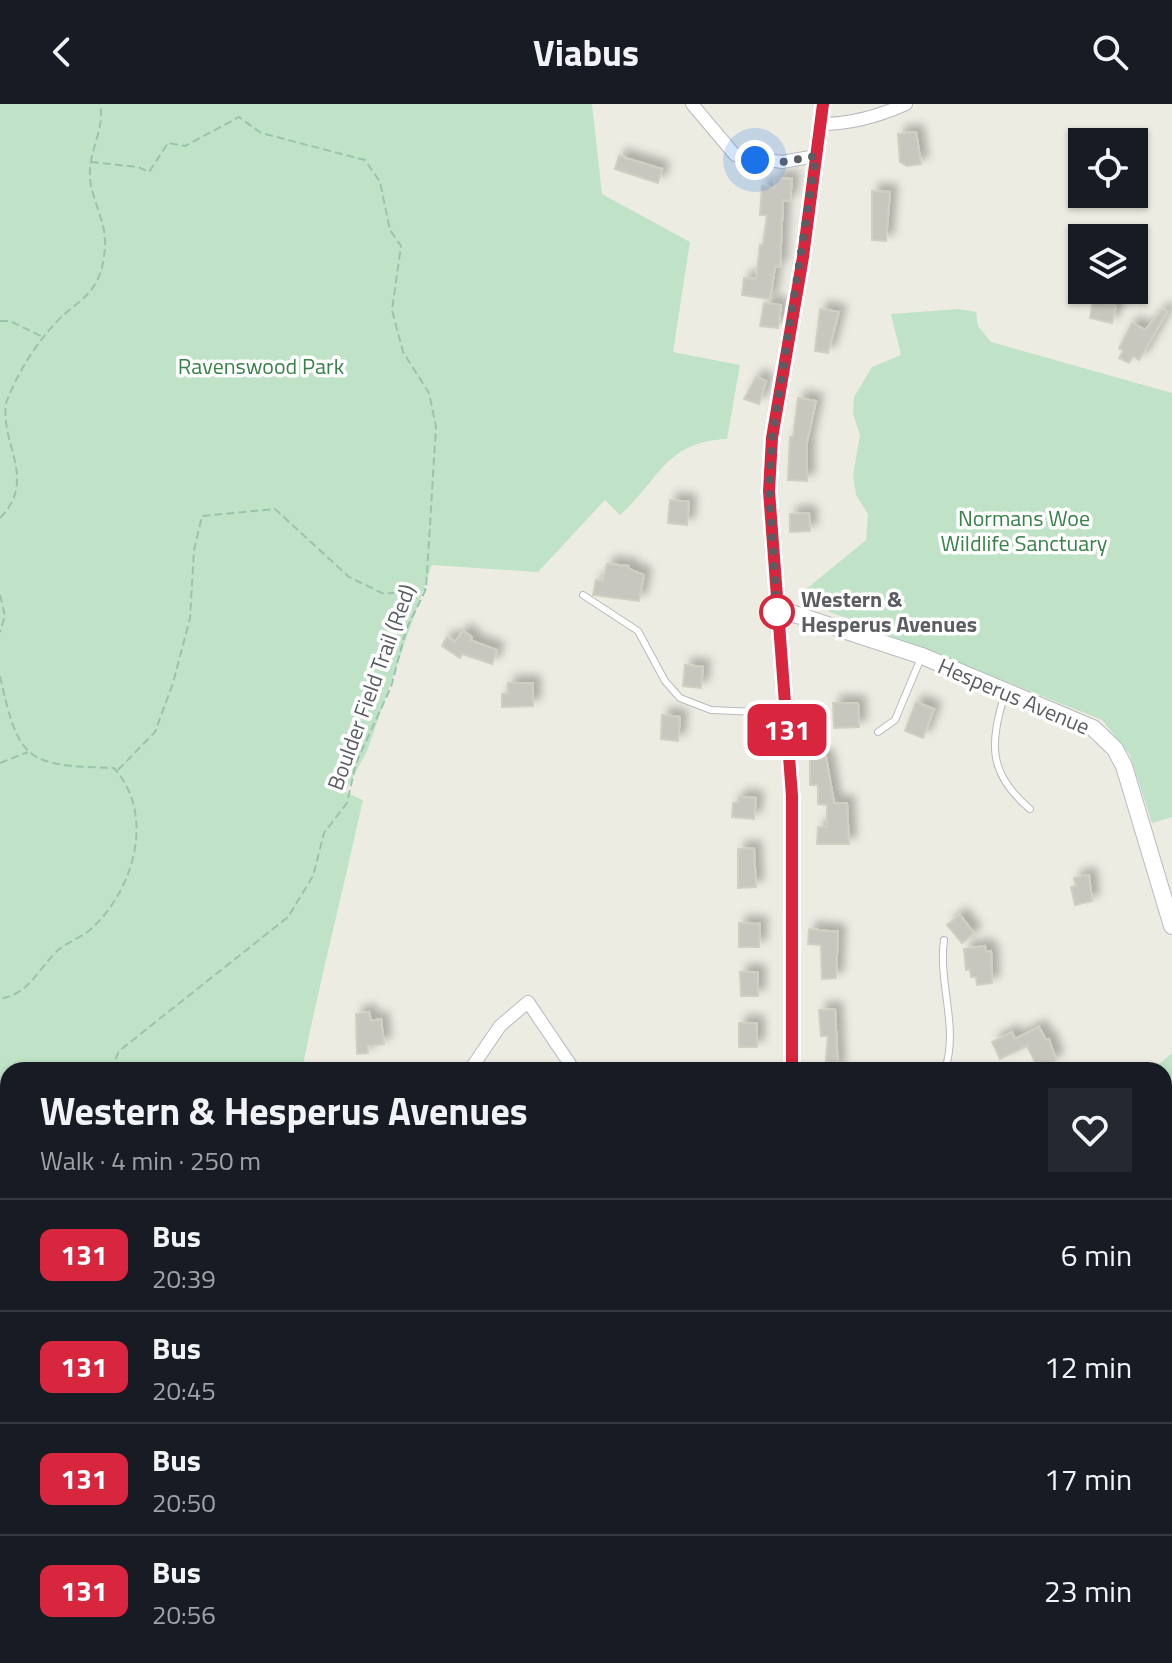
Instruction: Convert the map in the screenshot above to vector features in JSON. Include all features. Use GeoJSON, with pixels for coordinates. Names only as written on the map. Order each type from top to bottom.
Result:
{"type":"FeatureCollection","features":[{"type":"Feature","properties":{"kind":"main road"},"geometry":{"type":"LineString","coordinates":[[792,1062],[792,796],[769,491],[772,438],[823,104]]}},
{"type":"Feature","properties":{"kind":"main road","name":"Hesperus Avenue"},"geometry":{"type":"LineString","coordinates":[[776,608],[922,656],[1093,728],[1115,749],[1133,791],[1172,926]]}},
{"type":"Feature","properties":{"kind":"street"},"geometry":{"type":"LineString","coordinates":[[692,104],[735,155],[782,162],[816,156]]}},
{"type":"Feature","properties":{"kind":"street"},"geometry":{"type":"LineString","coordinates":[[821,124],[842,124],[884,114],[906,104]]}},
{"type":"Feature","properties":{"kind":"street"},"geometry":{"type":"LineString","coordinates":[[475,1062],[500,1026],[528,1002],[569,1062]]}},
{"type":"Feature","properties":{"kind":"lane"},"geometry":{"type":"LineString","coordinates":[[583,595],[638,631],[665,681],[680,698],[711,710],[786,713]]}},
{"type":"Feature","properties":{"kind":"lane"},"geometry":{"type":"LineString","coordinates":[[878,732],[895,720],[922,656]]}},
{"type":"Feature","properties":{"kind":"lane"},"geometry":{"type":"LineString","coordinates":[[1005,693],[992,740],[1004,784],[1030,809]]}},
{"type":"Feature","properties":{"kind":"lane"},"geometry":{"type":"LineString","coordinates":[[944,940],[942,961],[951,1032],[946,1062]]}},
{"type":"Feature","properties":{"kind":"path"},"geometry":{"type":"LineString","coordinates":[[0,518],[9,508],[16,491],[2,432],[5,405],[43,337],[63,314],[91,295],[100,276],[105,247],[104,218],[91,179],[91,162],[103,117],[100,104]]}},
{"type":"Feature","properties":{"kind":"path","name":"Boulder Field Trail (Red)"},"geometry":{"type":"LineString","coordinates":[[91,162],[138,167],[149,172],[168,143],[185,146],[239,117],[261,133],[365,160],[380,182],[390,230],[401,246],[392,310],[403,352],[429,393],[436,427],[426,589],[406,630],[391,687],[356,763],[347,803],[324,833],[313,876],[288,917],[119,1051],[114,1062]]}},
{"type":"Feature","properties":{"kind":"path"},"geometry":{"type":"LineString","coordinates":[[0,321],[10,321],[43,337]]}},
{"type":"Feature","properties":{"kind":"path"},"geometry":{"type":"LineString","coordinates":[[118,770],[155,732],[173,683],[190,618],[194,550],[202,516],[275,509],[314,546],[361,583],[384,594],[426,589]]}},
{"type":"Feature","properties":{"kind":"path"},"geometry":{"type":"LineString","coordinates":[[0,595],[5,604],[0,632]]}},
{"type":"Feature","properties":{"kind":"path"},"geometry":{"type":"LineString","coordinates":[[0,676],[6,703],[28,752],[53,766],[114,768],[128,784],[138,829],[137,846],[104,914],[89,931],[56,951],[26,991],[0,999]]}},
{"type":"Feature","properties":{"kind":"path"},"geometry":{"type":"LineString","coordinates":[[0,763],[28,752]]}},
{"type":"Feature","properties":{"kind":"green space","name":"Ravenswood Park"},"geometry":{"type":"Polygon","coordinates":[[[0,104],[592,104],[602,194],[690,242],[673,352],[740,365],[727,439],[689,447],[676,455],[620,515],[605,500],[538,572],[432,565],[367,751],[345,792],[363,800],[304,1062],[0,1062],[0,104]]]}},
{"type":"Feature","properties":{"kind":"green space","name":"Normans Woe Wildlife Sanctuary"},"geometry":{"type":"Polygon","coordinates":[[[959,309],[976,312],[978,326],[991,342],[1172,393],[1172,817],[1152,823],[1130,755],[1102,720],[820,608],[799,595],[866,540],[868,514],[856,495],[853,475],[860,435],[853,414],[854,397],[872,367],[901,355],[891,314],[959,309]]]}},
{"type":"Feature","properties":{"kind":"green space"},"geometry":{"type":"Polygon","coordinates":[[[1172,1053],[1172,1062],[1161,1062],[1172,1053]]]}},
{"type":"Feature","properties":{"kind":"building"},"geometry":{"type":"Polygon","coordinates":[[[916,132],[921,164],[907,166],[900,162],[898,134],[916,132]]]}},
{"type":"Feature","properties":{"kind":"building"},"geometry":{"type":"Polygon","coordinates":[[[619,156],[662,169],[658,183],[615,169],[619,156]]]}},
{"type":"Feature","properties":{"kind":"building"},"geometry":{"type":"Polygon","coordinates":[[[775,178],[792,179],[790,201],[783,200],[780,267],[775,267],[770,299],[742,295],[744,278],[756,279],[760,245],[763,245],[767,215],[760,215],[762,186],[774,188],[775,178]]]}},
{"type":"Feature","properties":{"kind":"building"},"geometry":{"type":"Polygon","coordinates":[[[872,191],[890,192],[886,241],[872,240],[872,191]]]}},
{"type":"Feature","properties":{"kind":"building"},"geometry":{"type":"Polygon","coordinates":[[[764,303],[781,305],[778,328],[760,326],[764,303]]]}},
{"type":"Feature","properties":{"kind":"building"},"geometry":{"type":"Polygon","coordinates":[[[1092,304],[1116,306],[1112,323],[1090,318],[1092,304]]]}},
{"type":"Feature","properties":{"kind":"building"},"geometry":{"type":"Polygon","coordinates":[[[820,309],[839,312],[828,353],[815,351],[820,309]]]}},
{"type":"Feature","properties":{"kind":"building"},"geometry":{"type":"Polygon","coordinates":[[[1163,309],[1167,312],[1139,360],[1133,356],[1129,363],[1119,358],[1123,351],[1119,348],[1132,323],[1145,330],[1163,309]]]}},
{"type":"Feature","properties":{"kind":"building"},"geometry":{"type":"Polygon","coordinates":[[[756,377],[766,381],[759,404],[744,399],[756,377]]]}},
{"type":"Feature","properties":{"kind":"building"},"geometry":{"type":"Polygon","coordinates":[[[798,398],[816,401],[807,442],[807,481],[788,480],[790,437],[793,437],[798,398]]]}},
{"type":"Feature","properties":{"kind":"building"},"geometry":{"type":"Polygon","coordinates":[[[670,500],[689,502],[687,525],[668,523],[670,500]]]}},
{"type":"Feature","properties":{"kind":"building"},"geometry":{"type":"Polygon","coordinates":[[[809,513],[810,531],[790,532],[790,514],[809,513]]]}},
{"type":"Feature","properties":{"kind":"building"},"geometry":{"type":"Polygon","coordinates":[[[607,564],[629,566],[629,569],[644,575],[639,601],[593,595],[596,580],[603,581],[607,564]]]}},
{"type":"Feature","properties":{"kind":"building"},"geometry":{"type":"Polygon","coordinates":[[[463,631],[472,637],[470,640],[497,650],[492,664],[462,654],[460,658],[442,646],[447,637],[455,642],[463,631]]]}},
{"type":"Feature","properties":{"kind":"building"},"geometry":{"type":"Polygon","coordinates":[[[685,665],[703,667],[701,688],[683,686],[685,665]]]}},
{"type":"Feature","properties":{"kind":"building"},"geometry":{"type":"Polygon","coordinates":[[[508,683],[533,683],[533,706],[502,707],[502,694],[508,694],[508,683]]]}},
{"type":"Feature","properties":{"kind":"building"},"geometry":{"type":"Polygon","coordinates":[[[916,702],[934,709],[923,738],[905,731],[916,702]]]}},
{"type":"Feature","properties":{"kind":"building"},"geometry":{"type":"Polygon","coordinates":[[[833,703],[858,703],[859,727],[834,728],[833,703]]]}},
{"type":"Feature","properties":{"kind":"building"},"geometry":{"type":"Polygon","coordinates":[[[662,715],[680,717],[678,741],[661,739],[662,715]]]}},
{"type":"Feature","properties":{"kind":"building"},"geometry":{"type":"Polygon","coordinates":[[[810,756],[826,757],[834,803],[847,803],[849,844],[817,844],[818,827],[827,827],[827,805],[818,804],[818,785],[810,785],[810,756]]]}},
{"type":"Feature","properties":{"kind":"building"},"geometry":{"type":"Polygon","coordinates":[[[739,797],[756,798],[754,819],[732,817],[733,803],[738,803],[739,797]]]}},
{"type":"Feature","properties":{"kind":"building"},"geometry":{"type":"Polygon","coordinates":[[[754,848],[756,887],[738,888],[738,849],[754,848]]]}},
{"type":"Feature","properties":{"kind":"building"},"geometry":{"type":"Polygon","coordinates":[[[1089,875],[1092,901],[1075,905],[1071,887],[1076,886],[1074,878],[1089,875]]]}},
{"type":"Feature","properties":{"kind":"building"},"geometry":{"type":"Polygon","coordinates":[[[960,915],[974,933],[962,943],[947,925],[960,915]]]}},
{"type":"Feature","properties":{"kind":"building"},"geometry":{"type":"Polygon","coordinates":[[[739,923],[760,924],[759,947],[739,947],[739,923]]]}},
{"type":"Feature","properties":{"kind":"building"},"geometry":{"type":"Polygon","coordinates":[[[809,929],[838,932],[836,978],[822,979],[821,945],[808,944],[809,929]]]}},
{"type":"Feature","properties":{"kind":"building"},"geometry":{"type":"Polygon","coordinates":[[[985,946],[986,952],[991,951],[992,983],[977,985],[976,977],[971,977],[970,969],[966,970],[964,949],[985,946]]]}},
{"type":"Feature","properties":{"kind":"building"},"geometry":{"type":"Polygon","coordinates":[[[740,972],[758,972],[758,996],[741,996],[740,972]]]}},
{"type":"Feature","properties":{"kind":"building"},"geometry":{"type":"Polygon","coordinates":[[[835,1009],[838,1062],[826,1062],[828,1036],[821,1036],[819,1010],[835,1009]]]}},
{"type":"Feature","properties":{"kind":"building"},"geometry":{"type":"Polygon","coordinates":[[[369,1012],[371,1021],[381,1019],[384,1044],[367,1046],[368,1053],[357,1054],[356,1014],[369,1012]]]}},
{"type":"Feature","properties":{"kind":"building"},"geometry":{"type":"Polygon","coordinates":[[[739,1023],[757,1023],[757,1047],[739,1047],[739,1023]]]}},
{"type":"Feature","properties":{"kind":"building"},"geometry":{"type":"Polygon","coordinates":[[[1039,1027],[1046,1040],[1049,1039],[1056,1060],[1035,1062],[1027,1046],[1000,1059],[992,1042],[1012,1032],[1015,1039],[1039,1027]]]}},
{"type":"Feature","properties":{"kind":"bus line","name":"131"},"geometry":{"type":"LineString","coordinates":[[792,1062],[792,796],[769,491],[772,438],[803,257],[823,104]]}},
{"type":"Feature","properties":{"kind":"place","name":"Western & Hesperus Avenues"},"geometry":{"type":"Point","coordinates":[777,612]}},
{"type":"Feature","properties":{"kind":"route"},"geometry":{"type":"LineString","coordinates":[[755,160],[782,162],[816,156],[803,257],[772,438],[769,491],[777,612]]}}]}
